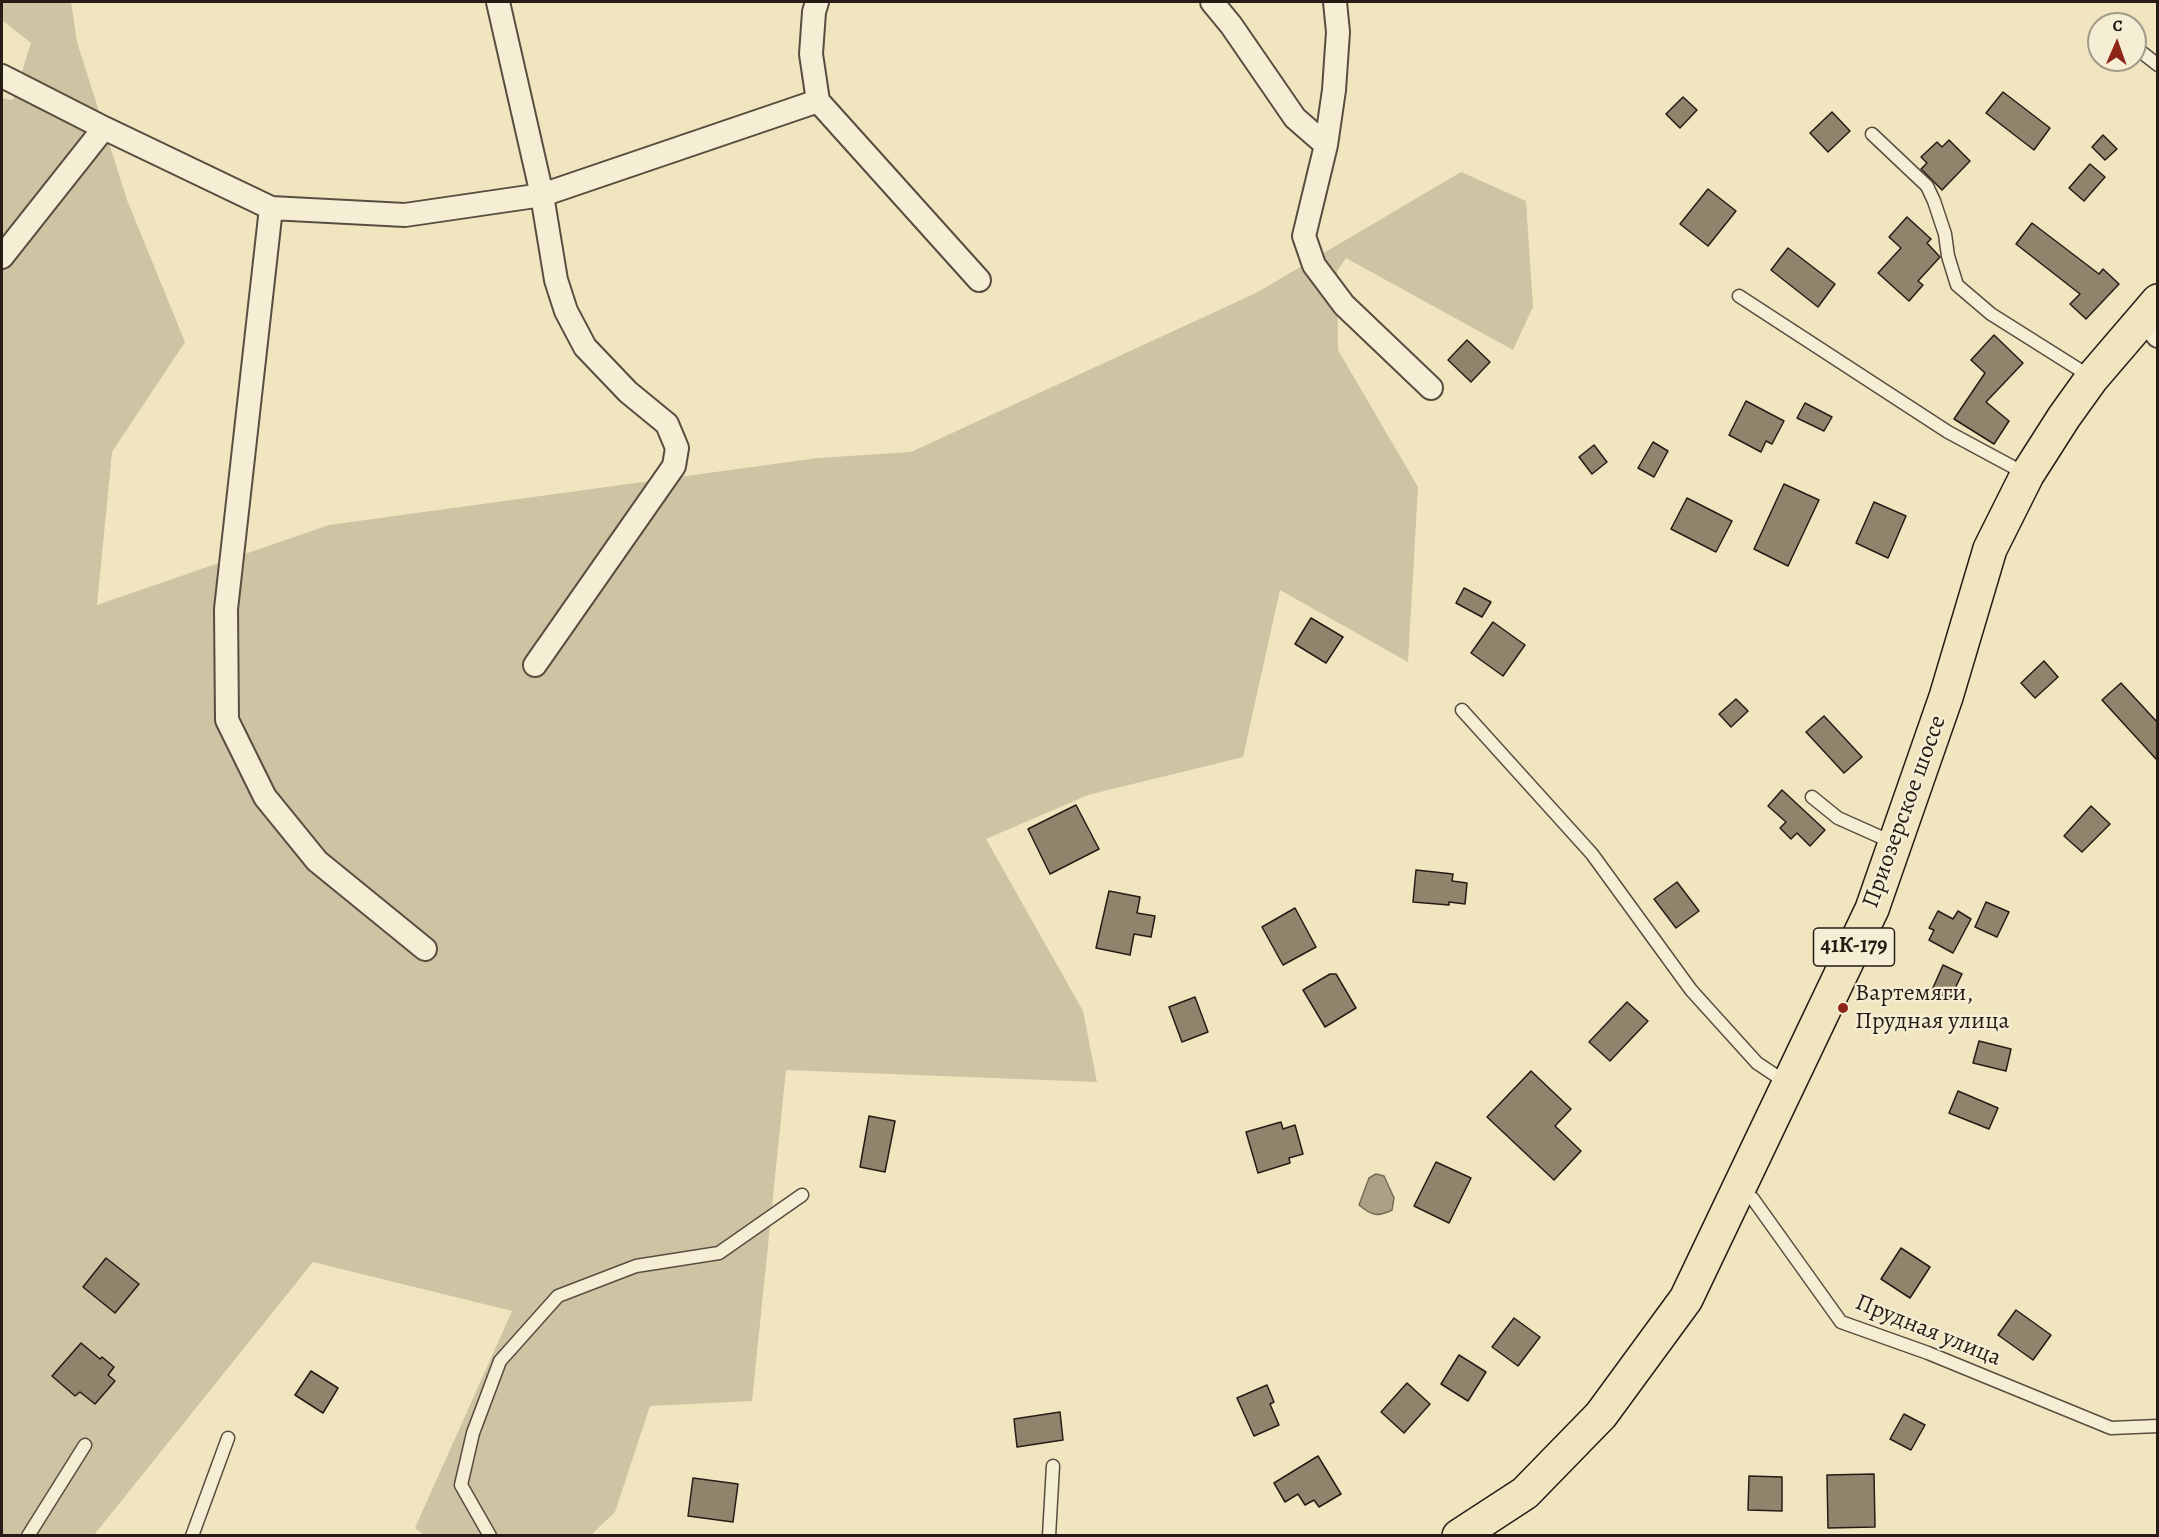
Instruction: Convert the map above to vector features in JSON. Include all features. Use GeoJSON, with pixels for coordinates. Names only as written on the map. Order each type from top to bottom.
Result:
{"type":"FeatureCollection","features":[{"type":"Feature","properties":{"kind":"main road","name":"Приозерское шоссе"},"geometry":{"type":"LineString","coordinates":[[1459,1536],[1525,1493],[1601,1414],[1686,1299],[1872,909],[1946,697],[1990,549],[2027,475],[2092,378],[2153,318]]}},
{"type":"Feature","properties":{"kind":"street"},"geometry":{"type":"LineString","coordinates":[[498,2],[542,195],[556,280],[566,311],[585,347],[628,392],[667,424],[677,448],[674,466],[535,665]]}},
{"type":"Feature","properties":{"kind":"street"},"geometry":{"type":"LineString","coordinates":[[817,2],[814,12],[811,54],[818,101],[979,280]]}},
{"type":"Feature","properties":{"kind":"street"},"geometry":{"type":"LineString","coordinates":[[1212,2],[1232,26],[1295,118],[1326,145]]}},
{"type":"Feature","properties":{"kind":"street"},"geometry":{"type":"LineString","coordinates":[[1335,2],[1338,32],[1334,90],[1326,145],[1304,236],[1314,265],[1344,305],[1431,388]]}},
{"type":"Feature","properties":{"kind":"street"},"geometry":{"type":"LineString","coordinates":[[2,76],[104,128],[271,207],[405,215],[542,195],[818,101]]}},
{"type":"Feature","properties":{"kind":"street"},"geometry":{"type":"LineString","coordinates":[[2,257],[104,128]]}},
{"type":"Feature","properties":{"kind":"street"},"geometry":{"type":"LineString","coordinates":[[271,207],[226,609],[227,720],[266,797],[317,861],[426,949]]}},
{"type":"Feature","properties":{"kind":"lane"},"geometry":{"type":"LineString","coordinates":[[1872,134],[1927,186],[1945,234],[1948,256],[1957,285],[1991,314],[2092,378]]}},
{"type":"Feature","properties":{"kind":"lane"},"geometry":{"type":"LineString","coordinates":[[1739,296],[1948,432],[2027,475]]}},
{"type":"Feature","properties":{"kind":"lane"},"geometry":{"type":"LineString","coordinates":[[1462,710],[1592,854],[1690,990],[1756,1063],[1788,1084]]}},
{"type":"Feature","properties":{"kind":"lane"},"geometry":{"type":"LineString","coordinates":[[1812,797],[1838,818],[1896,843]]}},
{"type":"Feature","properties":{"kind":"lane","name":"Прудная улица"},"geometry":{"type":"LineString","coordinates":[[1740,1187],[1753,1199],[1841,1322],[1928,1353],[2111,1428],[2157,1426]]}},
{"type":"Feature","properties":{"kind":"lane"},"geometry":{"type":"LineString","coordinates":[[490,1536],[461,1485],[473,1433],[500,1361],[558,1296],[636,1266],[718,1253],[802,1195]]}},
{"type":"Feature","properties":{"kind":"lane"},"geometry":{"type":"LineString","coordinates":[[192,1536],[228,1438]]}},
{"type":"Feature","properties":{"kind":"lane"},"geometry":{"type":"LineString","coordinates":[[28,1536],[86,1445]]}},
{"type":"Feature","properties":{"kind":"lane"},"geometry":{"type":"LineString","coordinates":[[1049,1536],[1053,1466]]}},
{"type":"Feature","properties":{"kind":"shaded area"},"geometry":{"type":"Polygon","coordinates":[[[2,2],[71,2],[77,42],[127,200],[185,342],[112,452],[97,605],[329,525],[818,458],[911,452],[1256,293],[1461,172],[1526,201],[1533,307],[1513,350],[1346,258],[1337,271],[1338,350],[1418,487],[1408,662],[1280,590],[1243,757],[1088,795],[986,839],[1083,1011],[1097,1082],[786,1070],[752,1401],[650,1406],[615,1512],[591,1535],[425,1536],[415,1528],[512,1311],[313,1262],[94,1535],[2,1535],[2,98],[13,100],[31,43],[2,20],[2,2]]]}},
{"type":"Feature","properties":{"kind":"shaded area"},"geometry":{"type":"Polygon","coordinates":[[[1376,1174],[1384,1176],[1394,1198],[1392,1210],[1383,1214],[1371,1213],[1359,1205],[1369,1178],[1376,1174]]]}},
{"type":"Feature","properties":{"kind":"building"},"geometry":{"type":"Polygon","coordinates":[[[2003,92],[2050,128],[2034,150],[1986,113],[2003,92]]]}},
{"type":"Feature","properties":{"kind":"building"},"geometry":{"type":"Polygon","coordinates":[[[1683,97],[1697,110],[1680,128],[1666,114],[1683,97]]]}},
{"type":"Feature","properties":{"kind":"building"},"geometry":{"type":"Polygon","coordinates":[[[1832,112],[1850,131],[1828,152],[1810,133],[1832,112]]]}},
{"type":"Feature","properties":{"kind":"building"},"geometry":{"type":"Polygon","coordinates":[[[2103,135],[2117,149],[2105,160],[2092,147],[2103,135]]]}},
{"type":"Feature","properties":{"kind":"building"},"geometry":{"type":"Polygon","coordinates":[[[1949,140],[1970,161],[1942,190],[1921,169],[1927,163],[1921,157],[1937,142],[1942,147],[1949,140]]]}},
{"type":"Feature","properties":{"kind":"building"},"geometry":{"type":"Polygon","coordinates":[[[2090,164],[2105,177],[2084,201],[2069,188],[2090,164]]]}},
{"type":"Feature","properties":{"kind":"building"},"geometry":{"type":"Polygon","coordinates":[[[1708,189],[1736,211],[1708,246],[1680,224],[1708,189]]]}},
{"type":"Feature","properties":{"kind":"building"},"geometry":{"type":"Polygon","coordinates":[[[1907,217],[1931,239],[1927,243],[1940,257],[1918,281],[1923,285],[1909,301],[1878,273],[1901,248],[1889,237],[1907,217]]]}},
{"type":"Feature","properties":{"kind":"building"},"geometry":{"type":"Polygon","coordinates":[[[2032,223],[2099,274],[2103,269],[2119,284],[2086,319],[2070,304],[2080,294],[2016,244],[2032,223]]]}},
{"type":"Feature","properties":{"kind":"building"},"geometry":{"type":"Polygon","coordinates":[[[1788,248],[1835,284],[1818,307],[1771,270],[1788,248]]]}},
{"type":"Feature","properties":{"kind":"building"},"geometry":{"type":"Polygon","coordinates":[[[1994,335],[2023,363],[1986,402],[2009,421],[1994,444],[1954,419],[1985,373],[1971,360],[1994,335]]]}},
{"type":"Feature","properties":{"kind":"building"},"geometry":{"type":"Polygon","coordinates":[[[1467,340],[1490,362],[1471,382],[1448,360],[1467,340]]]}},
{"type":"Feature","properties":{"kind":"building"},"geometry":{"type":"Polygon","coordinates":[[[1746,401],[1784,421],[1772,444],[1766,441],[1761,452],[1729,435],[1746,401]]]}},
{"type":"Feature","properties":{"kind":"building"},"geometry":{"type":"Polygon","coordinates":[[[1805,403],[1832,417],[1824,431],[1797,418],[1805,403]]]}},
{"type":"Feature","properties":{"kind":"building"},"geometry":{"type":"Polygon","coordinates":[[[1653,442],[1668,451],[1654,477],[1638,468],[1653,442]]]}},
{"type":"Feature","properties":{"kind":"building"},"geometry":{"type":"Polygon","coordinates":[[[1594,445],[1607,462],[1592,474],[1579,457],[1594,445]]]}},
{"type":"Feature","properties":{"kind":"building"},"geometry":{"type":"Polygon","coordinates":[[[1784,484],[1819,500],[1788,566],[1754,549],[1784,484]]]}},
{"type":"Feature","properties":{"kind":"building"},"geometry":{"type":"Polygon","coordinates":[[[1687,498],[1732,521],[1716,552],[1671,529],[1687,498]]]}},
{"type":"Feature","properties":{"kind":"building"},"geometry":{"type":"Polygon","coordinates":[[[1874,502],[1906,516],[1888,558],[1856,543],[1874,502]]]}},
{"type":"Feature","properties":{"kind":"building"},"geometry":{"type":"Polygon","coordinates":[[[1464,588],[1491,602],[1482,617],[1456,603],[1464,588]]]}},
{"type":"Feature","properties":{"kind":"building"},"geometry":{"type":"Polygon","coordinates":[[[1311,618],[1343,637],[1326,663],[1295,644],[1311,618]]]}},
{"type":"Feature","properties":{"kind":"building"},"geometry":{"type":"Polygon","coordinates":[[[1493,622],[1525,645],[1503,676],[1471,653],[1493,622]]]}},
{"type":"Feature","properties":{"kind":"building"},"geometry":{"type":"Polygon","coordinates":[[[2044,661],[2058,677],[2035,698],[2021,683],[2044,661]]]}},
{"type":"Feature","properties":{"kind":"building"},"geometry":{"type":"Polygon","coordinates":[[[2121,683],[2157,722],[2157,760],[2102,700],[2121,683]]]}},
{"type":"Feature","properties":{"kind":"building"},"geometry":{"type":"Polygon","coordinates":[[[1736,699],[1748,711],[1731,727],[1719,714],[1736,699]]]}},
{"type":"Feature","properties":{"kind":"building"},"geometry":{"type":"Polygon","coordinates":[[[1824,716],[1862,757],[1844,773],[1806,732],[1824,716]]]}},
{"type":"Feature","properties":{"kind":"building"},"geometry":{"type":"Polygon","coordinates":[[[1782,790],[1825,830],[1810,846],[1797,833],[1791,839],[1780,828],[1786,822],[1768,806],[1782,790]]]}},
{"type":"Feature","properties":{"kind":"building"},"geometry":{"type":"Polygon","coordinates":[[[1076,805],[1099,849],[1050,874],[1028,829],[1076,805]]]}},
{"type":"Feature","properties":{"kind":"building"},"geometry":{"type":"Polygon","coordinates":[[[2091,806],[2110,824],[2082,852],[2064,836],[2091,806]]]}},
{"type":"Feature","properties":{"kind":"building"},"geometry":{"type":"Polygon","coordinates":[[[1416,870],[1453,874],[1452,881],[1467,883],[1465,904],[1413,902],[1416,870]]]}},
{"type":"Feature","properties":{"kind":"building"},"geometry":{"type":"Polygon","coordinates":[[[1677,882],[1699,911],[1676,928],[1654,899],[1677,882]]]}},
{"type":"Feature","properties":{"kind":"building"},"geometry":{"type":"Polygon","coordinates":[[[1109,891],[1140,897],[1137,913],[1155,916],[1151,937],[1134,934],[1130,955],[1096,948],[1109,891]]]}},
{"type":"Feature","properties":{"kind":"building"},"geometry":{"type":"Polygon","coordinates":[[[1986,902],[2009,912],[1997,937],[1975,927],[1986,902]]]}},
{"type":"Feature","properties":{"kind":"building"},"geometry":{"type":"Polygon","coordinates":[[[1295,908],[1316,947],[1283,965],[1262,927],[1295,908]]]}},
{"type":"Feature","properties":{"kind":"building"},"geometry":{"type":"Polygon","coordinates":[[[1938,911],[1953,919],[1958,911],[1971,919],[1953,953],[1929,940],[1934,930],[1929,928],[1938,911]]]}},
{"type":"Feature","properties":{"kind":"building"},"geometry":{"type":"Polygon","coordinates":[[[1943,965],[1962,974],[1950,999],[1932,990],[1943,965]]]}},
{"type":"Feature","properties":{"kind":"building"},"geometry":{"type":"Polygon","coordinates":[[[1330,974],[1336,974],[1356,1008],[1325,1027],[1303,990],[1330,974]]]}},
{"type":"Feature","properties":{"kind":"building"},"geometry":{"type":"Polygon","coordinates":[[[1195,997],[1208,1032],[1182,1042],[1169,1007],[1195,997]]]}},
{"type":"Feature","properties":{"kind":"building"},"geometry":{"type":"Polygon","coordinates":[[[1627,1002],[1648,1021],[1610,1061],[1589,1042],[1627,1002]]]}},
{"type":"Feature","properties":{"kind":"building"},"geometry":{"type":"Polygon","coordinates":[[[1979,1041],[2011,1049],[2006,1071],[1973,1063],[1979,1041]]]}},
{"type":"Feature","properties":{"kind":"building"},"geometry":{"type":"Polygon","coordinates":[[[1531,1071],[1571,1109],[1555,1126],[1581,1151],[1554,1180],[1487,1117],[1531,1071]]]}},
{"type":"Feature","properties":{"kind":"building"},"geometry":{"type":"Polygon","coordinates":[[[1958,1091],[1998,1108],[1989,1129],[1949,1113],[1958,1091]]]}},
{"type":"Feature","properties":{"kind":"building"},"geometry":{"type":"Polygon","coordinates":[[[869,1116],[895,1121],[885,1172],[860,1167],[869,1116]]]}},
{"type":"Feature","properties":{"kind":"building"},"geometry":{"type":"Polygon","coordinates":[[[1281,1122],[1283,1129],[1295,1125],[1303,1154],[1289,1158],[1290,1163],[1258,1173],[1246,1132],[1281,1122]]]}},
{"type":"Feature","properties":{"kind":"building"},"geometry":{"type":"Polygon","coordinates":[[[1436,1162],[1471,1178],[1449,1223],[1414,1206],[1436,1162]]]}},
{"type":"Feature","properties":{"kind":"building"},"geometry":{"type":"Polygon","coordinates":[[[1901,1248],[1930,1267],[1910,1298],[1881,1279],[1901,1248]]]}},
{"type":"Feature","properties":{"kind":"building"},"geometry":{"type":"Polygon","coordinates":[[[106,1258],[139,1284],[115,1313],[83,1287],[106,1258]]]}},
{"type":"Feature","properties":{"kind":"building"},"geometry":{"type":"Polygon","coordinates":[[[2016,1310],[2051,1335],[2033,1360],[1998,1335],[2016,1310]]]}},
{"type":"Feature","properties":{"kind":"building"},"geometry":{"type":"Polygon","coordinates":[[[1514,1318],[1540,1337],[1518,1366],[1492,1347],[1514,1318]]]}},
{"type":"Feature","properties":{"kind":"building"},"geometry":{"type":"Polygon","coordinates":[[[81,1343],[114,1367],[108,1375],[115,1381],[95,1404],[80,1392],[75,1396],[52,1376],[81,1343]]]}},
{"type":"Feature","properties":{"kind":"building"},"geometry":{"type":"Polygon","coordinates":[[[1459,1355],[1486,1372],[1468,1401],[1441,1384],[1459,1355]]]}},
{"type":"Feature","properties":{"kind":"building"},"geometry":{"type":"Polygon","coordinates":[[[311,1371],[338,1388],[323,1413],[295,1395],[311,1371]]]}},
{"type":"Feature","properties":{"kind":"building"},"geometry":{"type":"Polygon","coordinates":[[[1407,1383],[1430,1404],[1404,1433],[1381,1412],[1407,1383]]]}},
{"type":"Feature","properties":{"kind":"building"},"geometry":{"type":"Polygon","coordinates":[[[1267,1385],[1274,1402],[1270,1404],[1279,1425],[1254,1436],[1237,1398],[1267,1385]]]}},
{"type":"Feature","properties":{"kind":"building"},"geometry":{"type":"Polygon","coordinates":[[[1060,1412],[1063,1440],[1017,1447],[1014,1419],[1060,1412]]]}},
{"type":"Feature","properties":{"kind":"building"},"geometry":{"type":"Polygon","coordinates":[[[1904,1414],[1925,1425],[1911,1450],[1890,1439],[1904,1414]]]}},
{"type":"Feature","properties":{"kind":"building"},"geometry":{"type":"Polygon","coordinates":[[[1318,1456],[1341,1494],[1319,1507],[1314,1500],[1305,1505],[1298,1494],[1285,1502],[1274,1483],[1318,1456]]]}},
{"type":"Feature","properties":{"kind":"building"},"geometry":{"type":"Polygon","coordinates":[[[1874,1474],[1875,1527],[1828,1528],[1827,1475],[1874,1474]]]}},
{"type":"Feature","properties":{"kind":"building"},"geometry":{"type":"Polygon","coordinates":[[[1749,1476],[1782,1477],[1782,1511],[1748,1510],[1749,1476]]]}},
{"type":"Feature","properties":{"kind":"building"},"geometry":{"type":"Polygon","coordinates":[[[693,1478],[738,1484],[733,1522],[688,1516],[693,1478]]]}},
{"type":"Feature","properties":{"kind":"place","name":"Вартемяги, Прудная улица"},"geometry":{"type":"Point","coordinates":[1843,1008]}}]}
